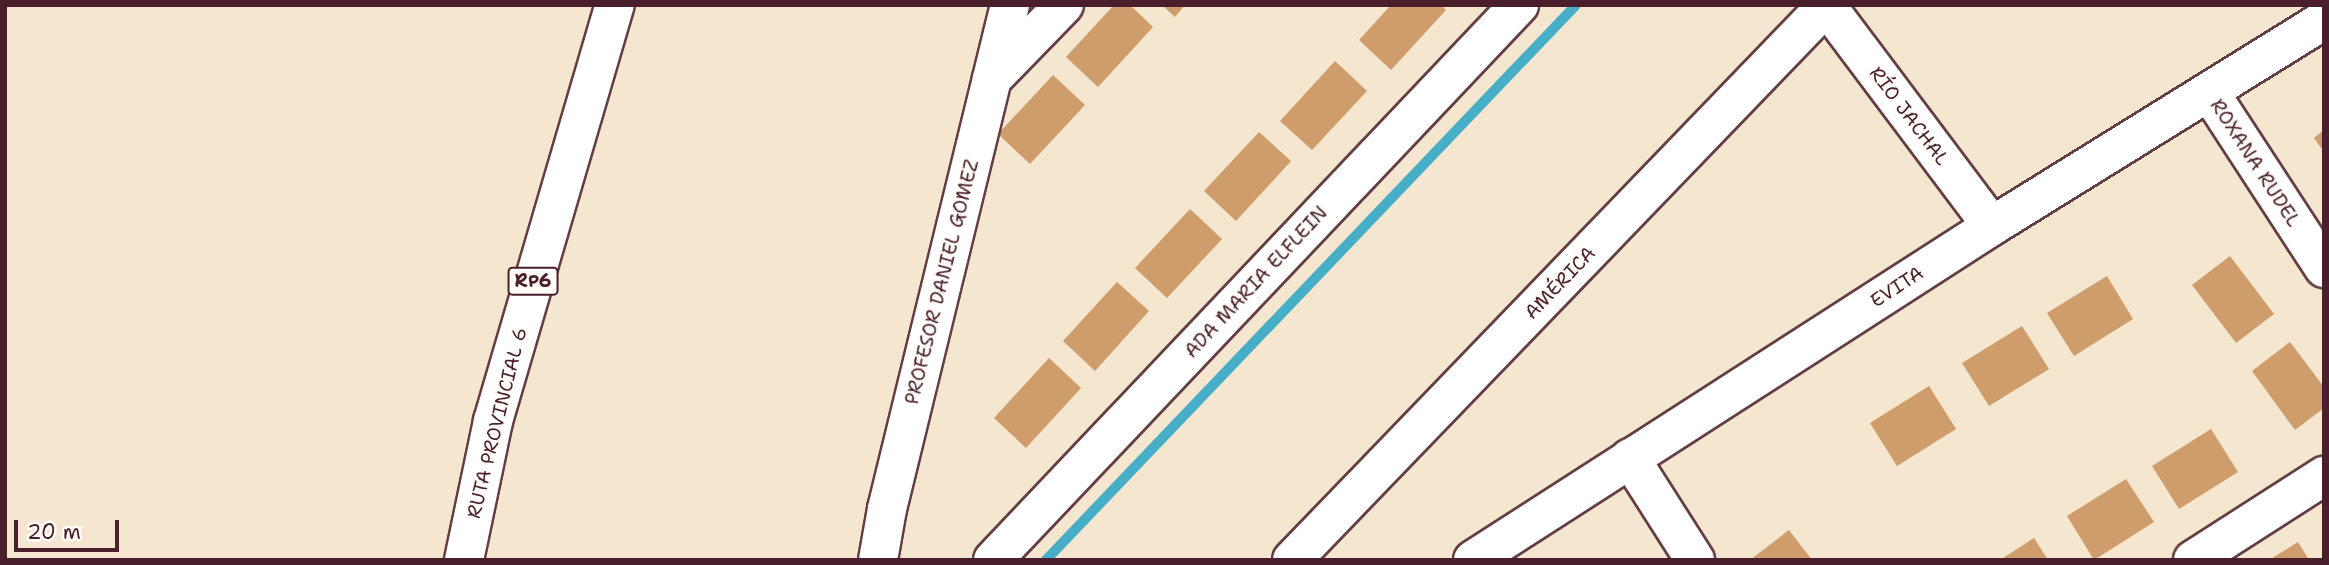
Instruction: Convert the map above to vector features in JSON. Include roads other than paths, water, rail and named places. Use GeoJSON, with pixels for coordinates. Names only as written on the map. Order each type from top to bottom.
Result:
{"type":"FeatureCollection","features":[{"type":"Feature","properties":{"kind":"street","name":"RUTA PROVINCIAL 6"},"geometry":{"type":"LineString","coordinates":[[464,560],[493,421],[615,5]]}},
{"type":"Feature","properties":{"kind":"street","name":"PROFESOR DANIEL GOMEZ"},"geometry":{"type":"LineString","coordinates":[[878,560],[887,509],[1010,5]]}},
{"type":"Feature","properties":{"kind":"street"},"geometry":{"type":"LineString","coordinates":[[991,81],[1064,5]]}},
{"type":"Feature","properties":{"kind":"street","name":"ADA MARIA ELFLEIN"},"geometry":{"type":"LineString","coordinates":[[993,560],[1519,5]]}},
{"type":"Feature","properties":{"kind":"street","name":"RÍO JACHAL"},"geometry":{"type":"LineString","coordinates":[[1827,6],[1992,226]]}},
{"type":"Feature","properties":{"kind":"street","name":"AMÉRICA"},"geometry":{"type":"LineString","coordinates":[[1292,560],[1827,6]]}},
{"type":"Feature","properties":{"kind":"street","name":"EVITA"},"geometry":{"type":"LineString","coordinates":[[1473,560],[1992,226],[2324,20]]}},
{"type":"Feature","properties":{"kind":"street","name":"ROXANA RUDEL"},"geometry":{"type":"LineString","coordinates":[[2210,93],[2324,268]]}},
{"type":"Feature","properties":{"kind":"street"},"geometry":{"type":"LineString","coordinates":[[1630,458],[1695,560]]}},
{"type":"Feature","properties":{"kind":"street"},"geometry":{"type":"LineString","coordinates":[[2193,560],[2324,476]]}},
{"type":"Feature","properties":{"kind":"waterway"},"geometry":{"type":"LineString","coordinates":[[1046,560],[1576,5]]}}]}
